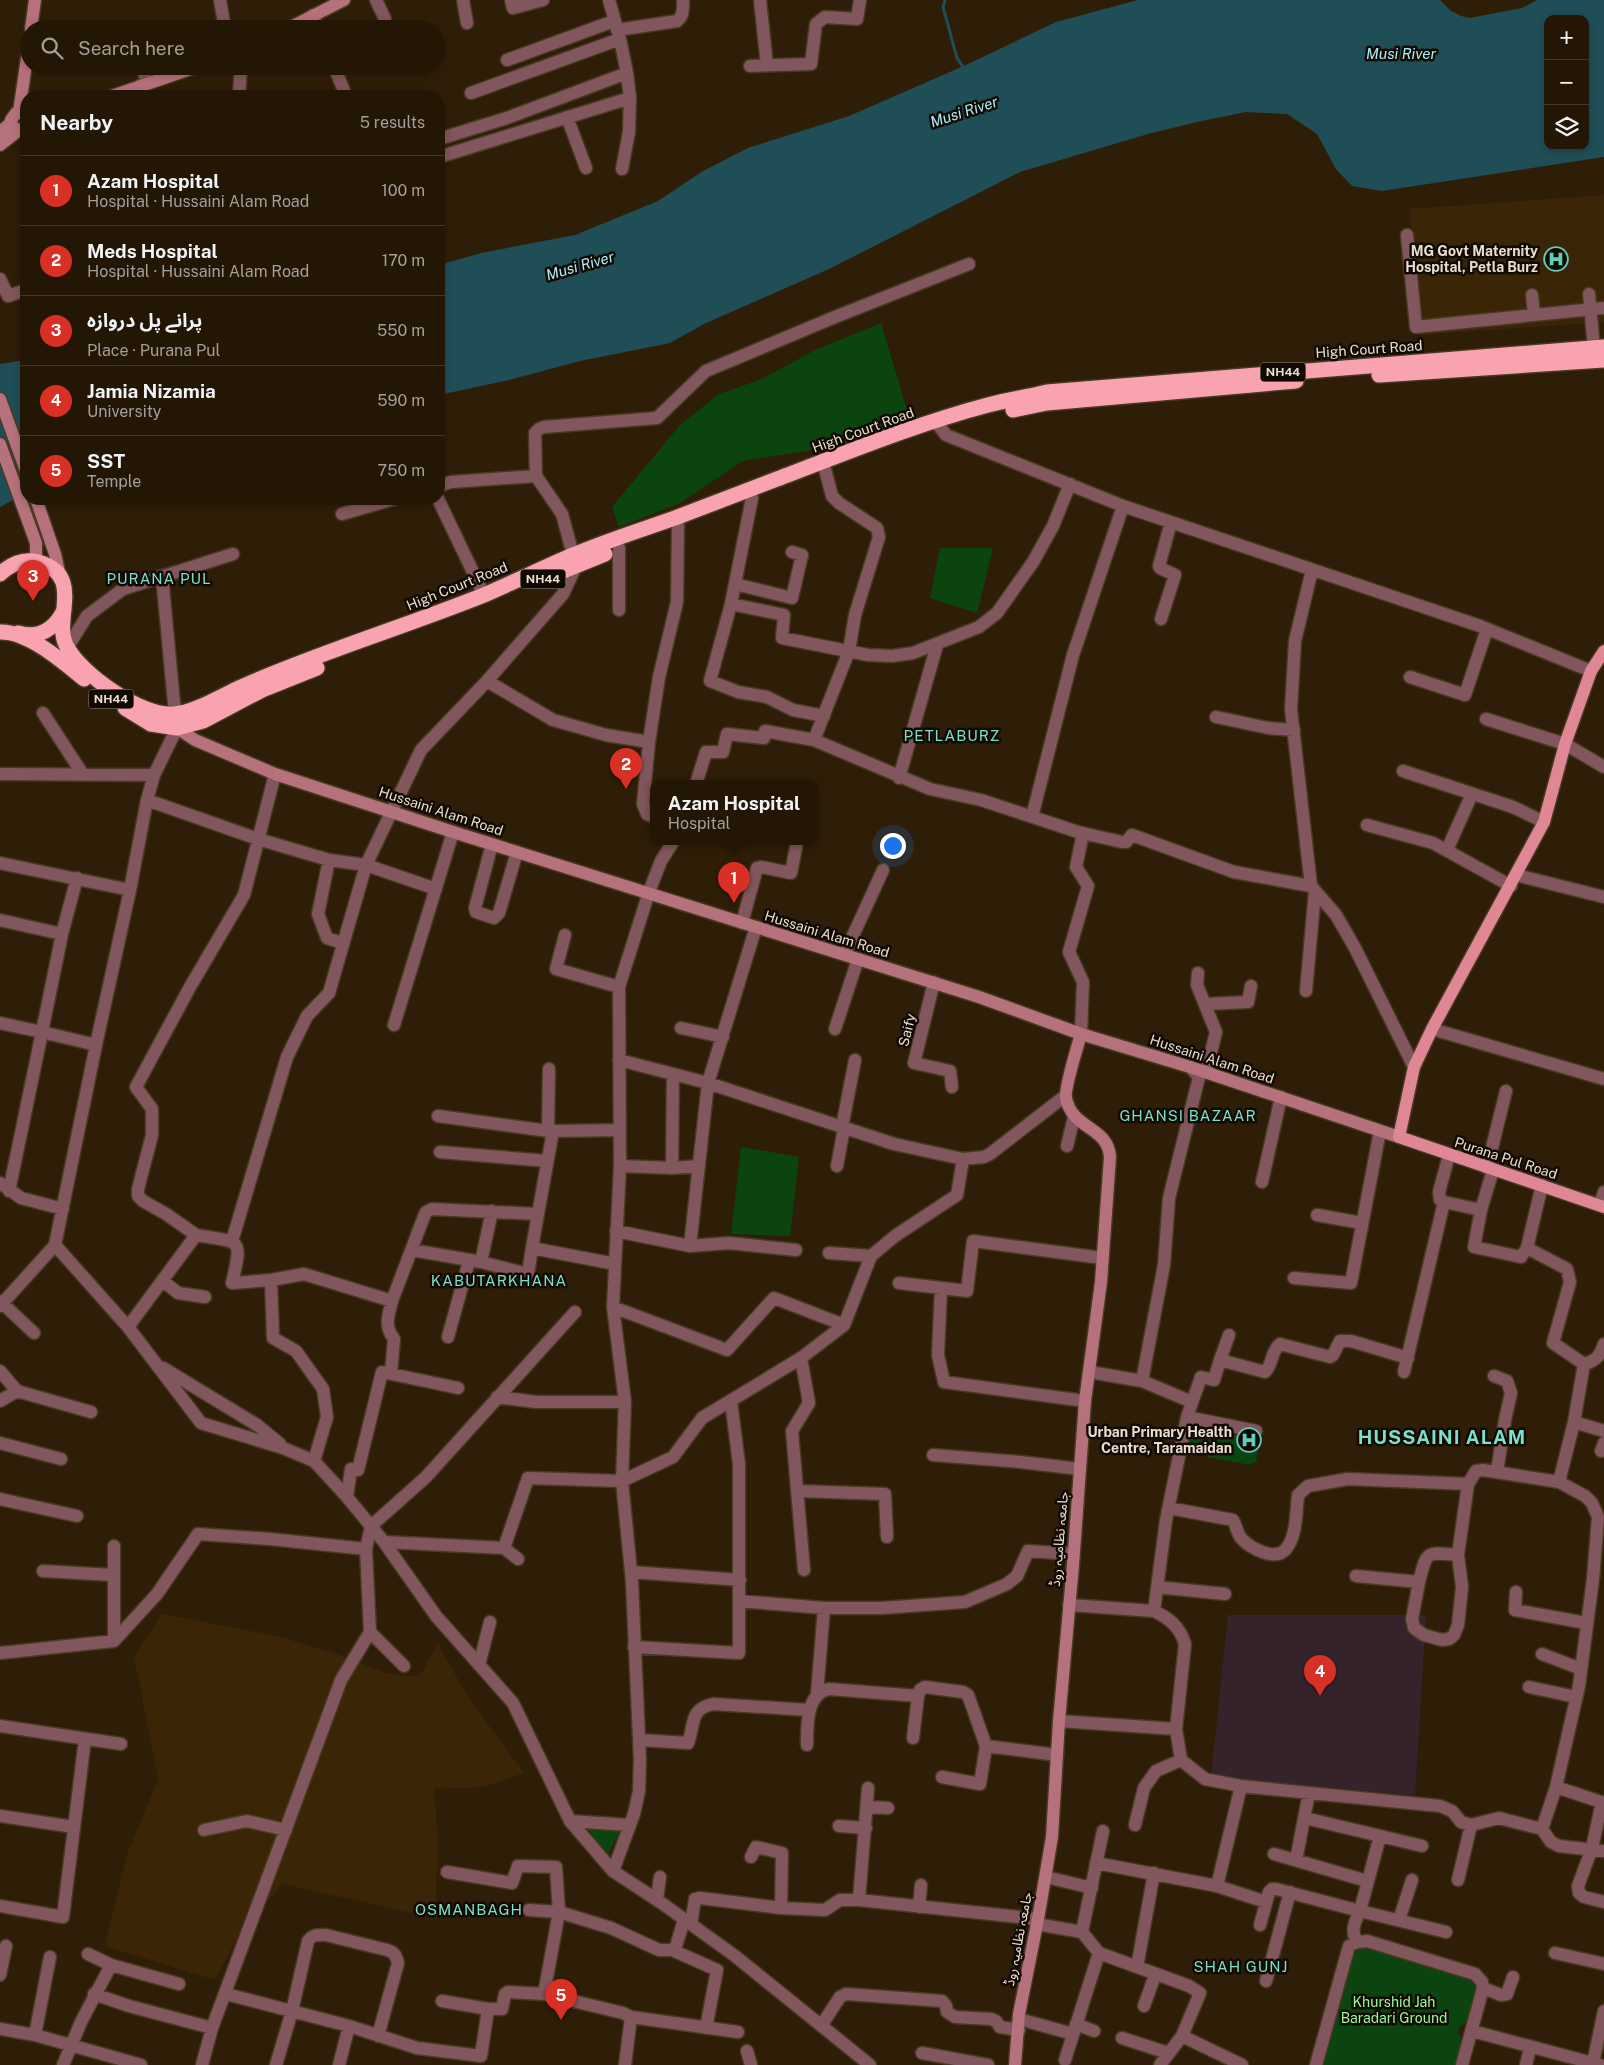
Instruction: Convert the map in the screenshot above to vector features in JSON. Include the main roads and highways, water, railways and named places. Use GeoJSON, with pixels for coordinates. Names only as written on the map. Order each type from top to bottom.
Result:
{"type":"FeatureCollection","features":[{"type":"Feature","properties":{"kind":"highway","name":"High Court Road"},"geometry":{"type":"LineString","coordinates":[[176,721],[202,721],[262,690],[487,603],[575,560],[618,548],[678,524],[752,498],[988,405],[1047,392],[1599,347]]}},
{"type":"Feature","properties":{"kind":"highway","name":"High Court Road"},"geometry":{"type":"LineString","coordinates":[[176,721],[205,704],[259,679],[938,425],[1047,403],[1331,378],[1604,360]]}},
{"type":"Feature","properties":{"kind":"highway"},"geometry":{"type":"LineString","coordinates":[[0,574],[10,565],[23,561],[36,561],[48,566],[60,576]]}},
{"type":"Feature","properties":{"kind":"highway","name":"NH44"},"geometry":{"type":"LineString","coordinates":[[60,576],[66,591],[63,622],[64,638],[67,648],[82,667],[133,704],[176,721]]}},
{"type":"Feature","properties":{"kind":"highway","name":"NH44"},"geometry":{"type":"LineString","coordinates":[[4,629],[28,636],[44,632],[58,622],[65,607]]}},
{"type":"Feature","properties":{"kind":"highway","name":"NH44"},"geometry":{"type":"LineString","coordinates":[[4,629],[53,654],[93,687],[151,724],[176,721]]}},
{"type":"Feature","properties":{"kind":"main road"},"geometry":{"type":"LineString","coordinates":[[32,20],[35,0]]}},
{"type":"Feature","properties":{"kind":"main road"},"geometry":{"type":"LineString","coordinates":[[304,20],[337,2]]}},
{"type":"Feature","properties":{"kind":"main road"},"geometry":{"type":"LineString","coordinates":[[24,90],[25,75]]}},
{"type":"Feature","properties":{"kind":"main road"},"geometry":{"type":"LineString","coordinates":[[144,88],[176,75]]}},
{"type":"Feature","properties":{"kind":"main road"},"geometry":{"type":"LineString","coordinates":[[0,132],[20,122]]}},
{"type":"Feature","properties":{"kind":"main road"},"geometry":{"type":"LineString","coordinates":[[0,145],[20,122]]}},
{"type":"Feature","properties":{"kind":"main road"},"geometry":{"type":"LineString","coordinates":[[0,399],[20,454]]}},
{"type":"Feature","properties":{"kind":"main road"},"geometry":{"type":"LineString","coordinates":[[0,444],[20,499]]}},
{"type":"Feature","properties":{"kind":"main road"},"geometry":{"type":"LineString","coordinates":[[22,505],[36,543],[36,561]]}},
{"type":"Feature","properties":{"kind":"main road"},"geometry":{"type":"LineString","coordinates":[[38,505],[55,554],[60,576]]}},
{"type":"Feature","properties":{"kind":"main road"},"geometry":{"type":"LineString","coordinates":[[1399,1137],[1414,1067],[1432,1029],[1544,822],[1565,744],[1591,671],[1604,651]]}},
{"type":"Feature","properties":{"kind":"main road","name":"Hussaini Alam Road"},"geometry":{"type":"LineString","coordinates":[[176,721],[195,740],[276,774],[742,923],[845,953],[858,959],[979,997],[1081,1034],[1190,1067],[1399,1137]]}},
{"type":"Feature","properties":{"kind":"main road","name":"جامعہ نظامیہ روڈ"},"geometry":{"type":"LineString","coordinates":[[1015,2065],[1019,2025],[1052,1837],[1059,1721],[1085,1401],[1096,1329],[1110,1149],[1104,1138],[1074,1117],[1065,1096],[1081,1034]]}},
{"type":"Feature","properties":{"kind":"main road","name":"Purana Pul Road"},"geometry":{"type":"LineString","coordinates":[[1399,1137],[1602,1206]]}},
{"type":"Feature","properties":{"kind":"water","name":"Musi River"},"geometry":{"type":"Polygon","coordinates":[[[1138,0],[1440,0],[1451,11],[1470,18],[1522,8],[1537,0],[1604,0],[1604,157],[1382,191],[1352,186],[1336,169],[1317,134],[1287,114],[1246,112],[1197,122],[1148,134],[1020,172],[829,269],[704,324],[670,343],[580,361],[509,380],[445,394],[445,263],[481,253],[575,235],[658,201],[703,171],[748,148],[849,116],[966,65],[1056,22],[1138,0]]]}},
{"type":"Feature","properties":{"kind":"water"},"geometry":{"type":"Polygon","coordinates":[[[20,361],[20,496],[0,507],[0,364],[20,361]]]}},
{"type":"Feature","properties":{"kind":"waterway"},"geometry":{"type":"LineString","coordinates":[[945,0],[943,7],[957,58],[965,70]]}},
{"type":"Feature","properties":{"kind":"place","name":"MG Govt Maternity Hospital, Petla Burz"},"geometry":{"type":"Point","coordinates":[1556,259]}},
{"type":"Feature","properties":{"kind":"place","name":"پرانے پل دروازہ"},"geometry":{"type":"Point","coordinates":[33,601]}},
{"type":"Feature","properties":{"kind":"place","name":"Meds Hospital"},"geometry":{"type":"Point","coordinates":[626,789]}},
{"type":"Feature","properties":{"kind":"place","name":"Azam Hospital"},"geometry":{"type":"Point","coordinates":[734,903]}},
{"type":"Feature","properties":{"kind":"place","name":"Urban Primary Health Centre, Taramaidan"},"geometry":{"type":"Point","coordinates":[1249,1440]}},
{"type":"Feature","properties":{"kind":"place","name":"Jamia Nizamia"},"geometry":{"type":"Point","coordinates":[1320,1696]}},
{"type":"Feature","properties":{"kind":"place","name":"SST"},"geometry":{"type":"Point","coordinates":[561,2020]}},
{"type":"Feature","properties":{"kind":"district","name":"PURANA PUL"},"geometry":{"type":"Point","coordinates":[159,579]}},
{"type":"Feature","properties":{"kind":"district","name":"PETLABURZ"},"geometry":{"type":"Point","coordinates":[952,736]}},
{"type":"Feature","properties":{"kind":"district","name":"GHANSI BAZAAR"},"geometry":{"type":"Point","coordinates":[1188,1116]}},
{"type":"Feature","properties":{"kind":"district","name":"KABUTARKHANA"},"geometry":{"type":"Point","coordinates":[499,1281]}},
{"type":"Feature","properties":{"kind":"district","name":"HUSSAINI ALAM"},"geometry":{"type":"Point","coordinates":[1442,1437]}},
{"type":"Feature","properties":{"kind":"district","name":"OSMANBAGH"},"geometry":{"type":"Point","coordinates":[469,1910]}},
{"type":"Feature","properties":{"kind":"district","name":"SHAH GUNJ"},"geometry":{"type":"Point","coordinates":[1241,1967]}},
{"type":"Feature","properties":{"kind":"park label","name":"Khurshid Jah Baradari Ground"},"geometry":{"type":"Point","coordinates":[1394,2010]}}]}
